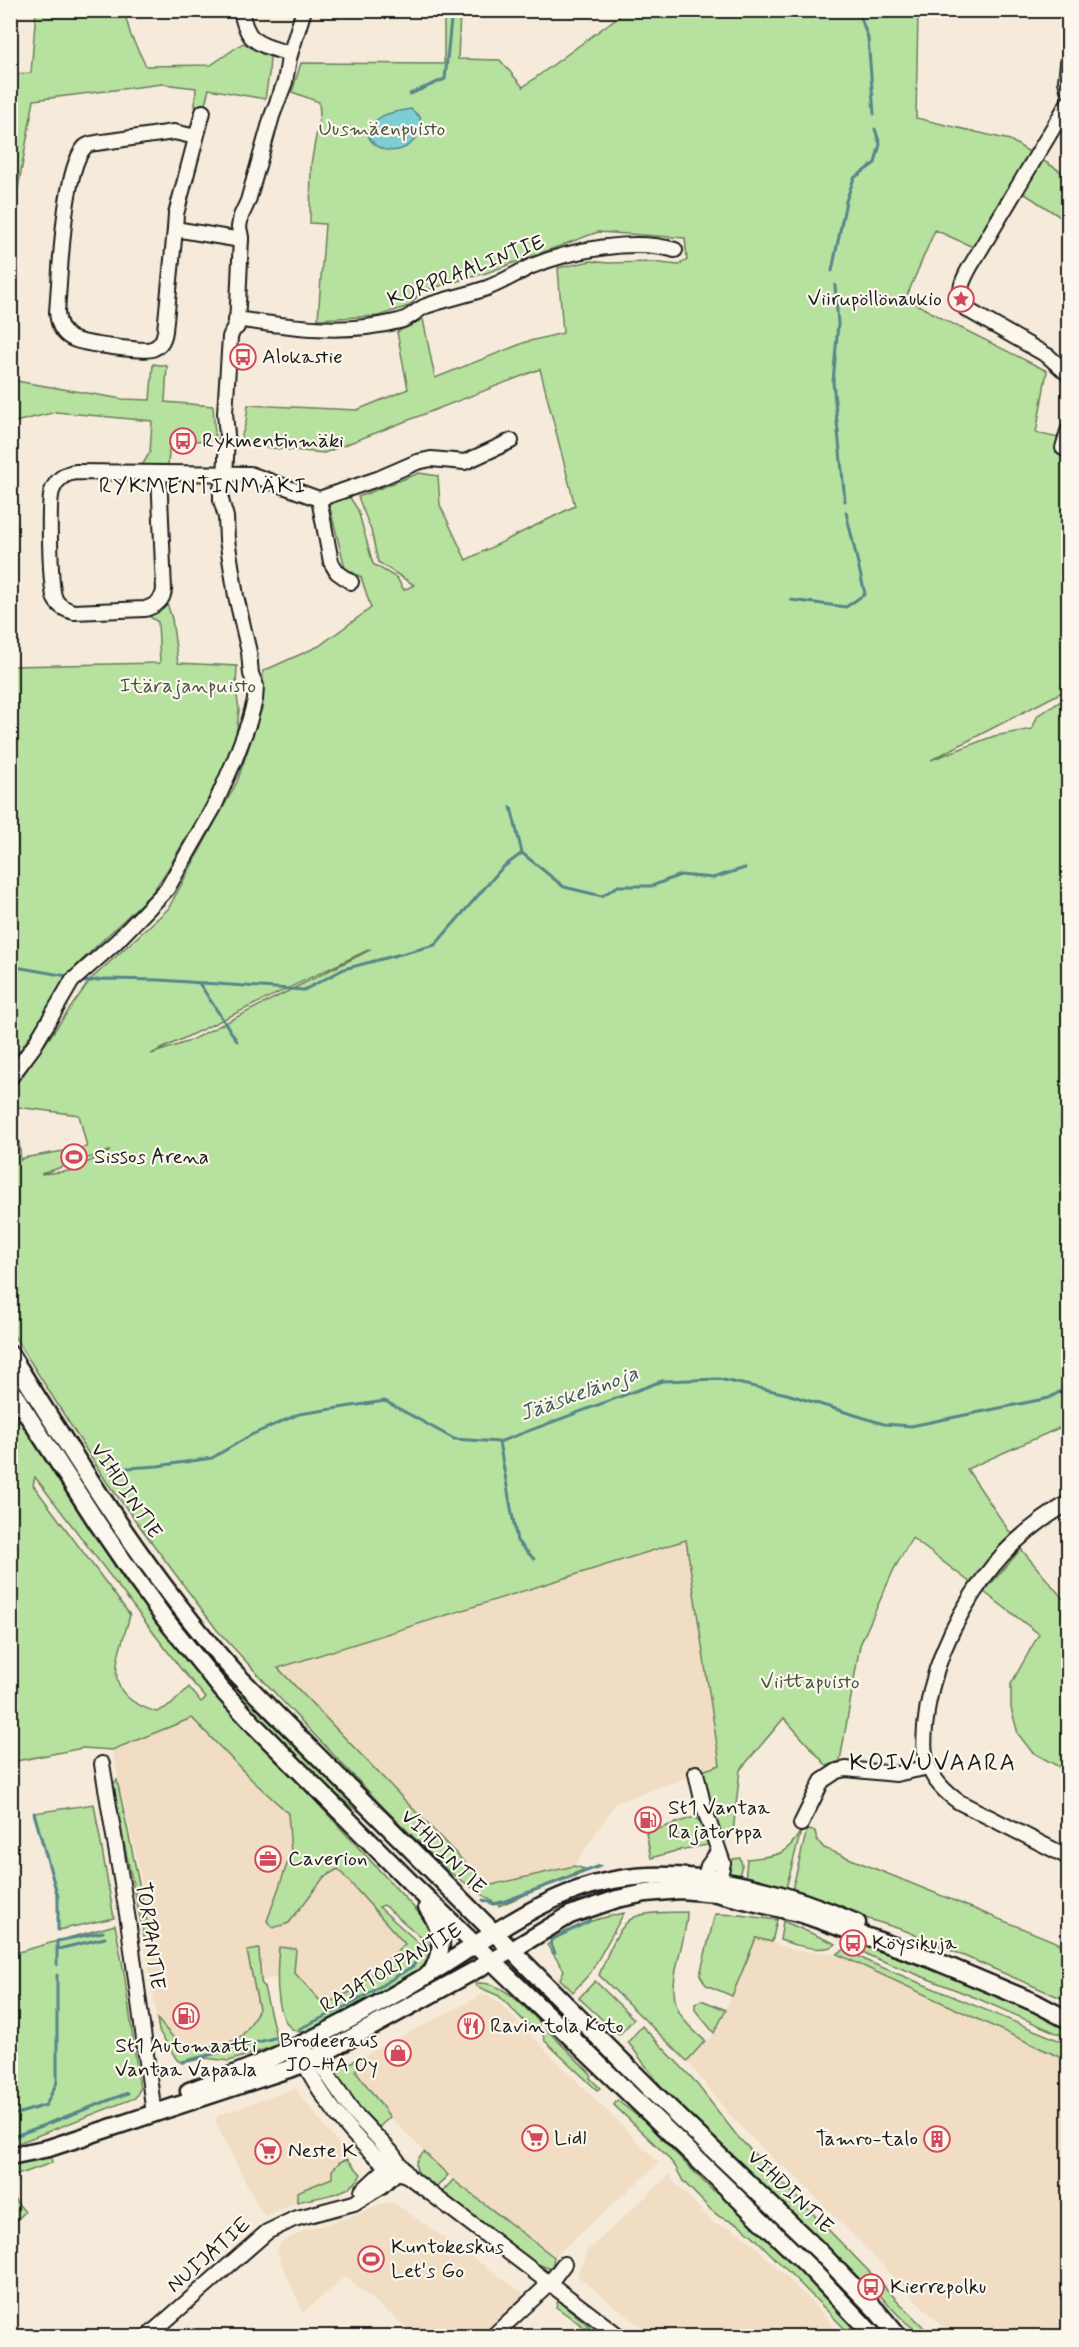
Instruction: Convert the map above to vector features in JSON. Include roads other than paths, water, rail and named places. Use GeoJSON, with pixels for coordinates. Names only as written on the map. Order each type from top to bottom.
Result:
{"type":"FeatureCollection","features":[{"type":"Feature","properties":{"kind":"main road","name":"VIHDINTIE"},"geometry":{"type":"LineString","coordinates":[[10,1354],[139,1553],[210,1645],[282,1722],[494,1934],[657,2096],[818,2250],[877,2311],[898,2337]]}},
{"type":"Feature","properties":{"kind":"main road","name":"VIHDINTIE"},"geometry":{"type":"LineString","coordinates":[[10,1388],[102,1530],[165,1619],[197,1660],[257,1728],[490,1962],[807,2265],[874,2337]]}},
{"type":"Feature","properties":{"kind":"main road","name":"RAJATORPANTIE"},"geometry":{"type":"LineString","coordinates":[[10,2155],[49,2148],[298,2048],[373,2008],[530,1911],[572,1891],[633,1878],[710,1886],[806,1903],[893,1938],[931,1959],[1036,2003],[1068,2020]]}},
{"type":"Feature","properties":{"kind":"main road"},"geometry":{"type":"LineString","coordinates":[[412,1884],[434,1917],[441,1936],[441,1951],[431,1973]]}},
{"type":"Feature","properties":{"kind":"main road","name":"RAJATORPANTIE"},"geometry":{"type":"LineString","coordinates":[[153,2108],[310,2061],[512,1950],[570,1915],[617,1899],[646,1893],[710,1886]]}},
{"type":"Feature","properties":{"kind":"main road","name":"RAJATORPANTIE"},"geometry":{"type":"LineString","coordinates":[[1036,2003],[1068,2012]]}},
{"type":"Feature","properties":{"kind":"street"},"geometry":{"type":"LineString","coordinates":[[241,10],[250,38],[290,56]]}},
{"type":"Feature","properties":{"kind":"street"},"geometry":{"type":"LineString","coordinates":[[10,1078],[34,1046],[72,981],[116,942],[167,889],[214,807],[236,759],[249,722],[256,694],[231,569],[226,517],[229,494],[225,476],[227,435],[234,413],[239,333],[236,321],[241,239],[239,223],[248,201],[272,116],[272,103],[278,80],[290,56],[304,10]]}},
{"type":"Feature","properties":{"kind":"street"},"geometry":{"type":"LineString","coordinates":[[1068,63],[1066,81],[1068,89]]}},
{"type":"Feature","properties":{"kind":"street"},"geometry":{"type":"LineString","coordinates":[[1068,103],[964,278],[960,290],[960,297],[966,309],[973,314],[1048,356],[1068,363]]}},
{"type":"Feature","properties":{"kind":"street"},"geometry":{"type":"LineString","coordinates":[[196,137],[174,132],[96,142],[83,149],[76,163],[67,200],[57,312],[62,329],[74,339],[145,350],[154,348],[164,340],[176,214],[203,112]]}},
{"type":"Feature","properties":{"kind":"street"},"geometry":{"type":"LineString","coordinates":[[175,229],[241,239]]}},
{"type":"Feature","properties":{"kind":"street","name":"KORPRAALINTIE"},"geometry":{"type":"LineString","coordinates":[[236,321],[326,329],[364,327],[408,319],[419,309],[486,288],[532,266],[579,252],[636,246],[675,250]]}},
{"type":"Feature","properties":{"kind":"street"},"geometry":{"type":"LineString","coordinates":[[1048,356],[1068,374]]}},
{"type":"Feature","properties":{"kind":"street"},"geometry":{"type":"LineString","coordinates":[[1063,448],[1068,431]]}},
{"type":"Feature","properties":{"kind":"street"},"geometry":{"type":"LineString","coordinates":[[159,473],[164,590],[162,599],[156,605],[145,609],[74,612],[66,609],[56,601],[52,586],[50,502],[54,486],[63,476],[76,472],[159,473],[225,476],[250,474],[319,499],[380,478],[417,462],[431,459],[440,466],[465,462],[511,441]]}},
{"type":"Feature","properties":{"kind":"street"},"geometry":{"type":"LineString","coordinates":[[319,499],[331,562],[337,572],[351,582]]}},
{"type":"Feature","properties":{"kind":"street"},"geometry":{"type":"LineString","coordinates":[[1068,1503],[1024,1535],[997,1562],[974,1593],[936,1666],[926,1715],[924,1740],[929,1767],[942,1788],[958,1802],[1068,1857]]}},
{"type":"Feature","properties":{"kind":"street","name":"TORPANTIE"},"geometry":{"type":"LineString","coordinates":[[102,1764],[128,1920],[153,2108]]}},
{"type":"Feature","properties":{"kind":"street"},"geometry":{"type":"LineString","coordinates":[[801,1824],[822,1781],[837,1771],[846,1769],[901,1773],[929,1767]]}},
{"type":"Feature","properties":{"kind":"street"},"geometry":{"type":"LineString","coordinates":[[696,1773],[704,1808],[723,1863],[710,1886]]}},
{"type":"Feature","properties":{"kind":"street"},"geometry":{"type":"LineString","coordinates":[[298,2048],[310,2061],[340,2118],[398,2168],[619,2337]]}},
{"type":"Feature","properties":{"kind":"street","name":"NUIJATIE"},"geometry":{"type":"LineString","coordinates":[[156,2334],[267,2232],[294,2219],[354,2203],[382,2186],[398,2168]]}},
{"type":"Feature","properties":{"kind":"street"},"geometry":{"type":"LineString","coordinates":[[493,2337],[549,2284],[564,2264]]}},
{"type":"Feature","properties":{"kind":"water"},"geometry":{"type":"Polygon","coordinates":[[[411,109],[420,117],[420,128],[410,144],[392,151],[375,145],[368,136],[370,129],[378,119],[390,113],[411,109]]]}},
{"type":"Feature","properties":{"kind":"waterway"},"geometry":{"type":"LineString","coordinates":[[410,94],[445,79],[452,10]]}},
{"type":"Feature","properties":{"kind":"waterway"},"geometry":{"type":"LineString","coordinates":[[858,10],[868,38],[874,114]]}},
{"type":"Feature","properties":{"kind":"waterway"},"geometry":{"type":"LineString","coordinates":[[832,271],[846,201],[854,178],[875,163],[880,144],[875,129]]}},
{"type":"Feature","properties":{"kind":"waterway"},"geometry":{"type":"LineString","coordinates":[[835,285],[838,324],[833,382],[845,501]]}},
{"type":"Feature","properties":{"kind":"waterway"},"geometry":{"type":"LineString","coordinates":[[791,600],[846,607],[865,594],[846,512]]}},
{"type":"Feature","properties":{"kind":"waterway"},"geometry":{"type":"LineString","coordinates":[[511,807],[522,853]]}},
{"type":"Feature","properties":{"kind":"waterway"},"geometry":{"type":"LineString","coordinates":[[84,982],[105,979],[160,980],[304,990],[344,969],[435,945],[502,868],[522,853],[564,887],[602,896],[618,886],[652,886],[680,875],[713,878],[745,868]]}},
{"type":"Feature","properties":{"kind":"waterway"},"geometry":{"type":"LineString","coordinates":[[10,966],[67,976]]}},
{"type":"Feature","properties":{"kind":"waterway"},"geometry":{"type":"LineString","coordinates":[[199,983],[237,1041]]}},
{"type":"Feature","properties":{"kind":"waterway","name":"Jääskelänoja"},"geometry":{"type":"LineString","coordinates":[[112,1469],[158,1466],[212,1458],[251,1435],[299,1414],[385,1401],[454,1439],[499,1442],[662,1381],[719,1379],[787,1394],[884,1424],[911,1426],[1049,1398],[1068,1387]]}},
{"type":"Feature","properties":{"kind":"waterway"},"geometry":{"type":"LineString","coordinates":[[499,1442],[517,1541],[534,1559]]}},
{"type":"Feature","properties":{"kind":"waterway"},"geometry":{"type":"LineString","coordinates":[[34,1813],[58,1897],[58,1930]]}},
{"type":"Feature","properties":{"kind":"waterway"},"geometry":{"type":"LineString","coordinates":[[483,1900],[494,1904],[505,1901],[600,1866]]}},
{"type":"Feature","properties":{"kind":"waterway"},"geometry":{"type":"LineString","coordinates":[[555,1953],[551,1940],[590,1921]]}},
{"type":"Feature","properties":{"kind":"waterway"},"geometry":{"type":"LineString","coordinates":[[57,1941],[103,1932]]}},
{"type":"Feature","properties":{"kind":"waterway"},"geometry":{"type":"LineString","coordinates":[[58,1949],[105,1938]]}},
{"type":"Feature","properties":{"kind":"waterway"},"geometry":{"type":"LineString","coordinates":[[57,1942],[57,1965]]}},
{"type":"Feature","properties":{"kind":"waterway"},"geometry":{"type":"LineString","coordinates":[[299,2029],[355,2002],[413,1966],[419,1957],[416,1947]]}},
{"type":"Feature","properties":{"kind":"waterway"},"geometry":{"type":"LineString","coordinates":[[10,2116],[46,2105],[57,2082],[57,1975]]}},
{"type":"Feature","properties":{"kind":"waterway"},"geometry":{"type":"LineString","coordinates":[[182,2062],[274,2038]]}},
{"type":"Feature","properties":{"kind":"waterway"},"geometry":{"type":"LineString","coordinates":[[10,2138],[128,2093]]}},
{"type":"Feature","properties":{"kind":"place","name":"Viirupöllönaukio"},"geometry":{"type":"Point","coordinates":[961,299]}},
{"type":"Feature","properties":{"kind":"place","name":"Alokastie"},"geometry":{"type":"Point","coordinates":[243,357]}},
{"type":"Feature","properties":{"kind":"place","name":"Rykmentinmäki"},"geometry":{"type":"Point","coordinates":[183,441]}},
{"type":"Feature","properties":{"kind":"place","name":"Sissos Arena"},"geometry":{"type":"Point","coordinates":[74,1157]}},
{"type":"Feature","properties":{"kind":"place","name":"St1 Vantaa Rajatorppa"},"geometry":{"type":"Point","coordinates":[648,1820]}},
{"type":"Feature","properties":{"kind":"place","name":"Caverion"},"geometry":{"type":"Point","coordinates":[268,1859]}},
{"type":"Feature","properties":{"kind":"place","name":"Köysikuja"},"geometry":{"type":"Point","coordinates":[853,1943]}},
{"type":"Feature","properties":{"kind":"place","name":"St1 Automaatti Vantaa Vapaala"},"geometry":{"type":"Point","coordinates":[186,2016]}},
{"type":"Feature","properties":{"kind":"place","name":"Ravintola Koto"},"geometry":{"type":"Point","coordinates":[471,2026]}},
{"type":"Feature","properties":{"kind":"place","name":"Brodeeraus JO-HA Oy"},"geometry":{"type":"Point","coordinates":[398,2053]}},
{"type":"Feature","properties":{"kind":"place","name":"Lidl"},"geometry":{"type":"Point","coordinates":[535,2138]}},
{"type":"Feature","properties":{"kind":"place","name":"Tamro-talo"},"geometry":{"type":"Point","coordinates":[937,2139]}},
{"type":"Feature","properties":{"kind":"place","name":"Neste K"},"geometry":{"type":"Point","coordinates":[268,2151]}},
{"type":"Feature","properties":{"kind":"place","name":"Kuntokeskus Let's Go"},"geometry":{"type":"Point","coordinates":[371,2259]}},
{"type":"Feature","properties":{"kind":"place","name":"Kierrepolku"},"geometry":{"type":"Point","coordinates":[871,2287]}},
{"type":"Feature","properties":{"kind":"district","name":"RYKMENTINMÄKI"},"geometry":{"type":"Point","coordinates":[203,487]}},
{"type":"Feature","properties":{"kind":"district","name":"KOIVUVAARA"},"geometry":{"type":"Point","coordinates":[933,1763]}},
{"type":"Feature","properties":{"kind":"park label","name":"Uusmäenpuisto"},"geometry":{"type":"Point","coordinates":[382,129]}},
{"type":"Feature","properties":{"kind":"park label","name":"Itärajanpuisto"},"geometry":{"type":"Point","coordinates":[188,686]}},
{"type":"Feature","properties":{"kind":"park label","name":"Viittapuisto"},"geometry":{"type":"Point","coordinates":[810,1682]}}]}
